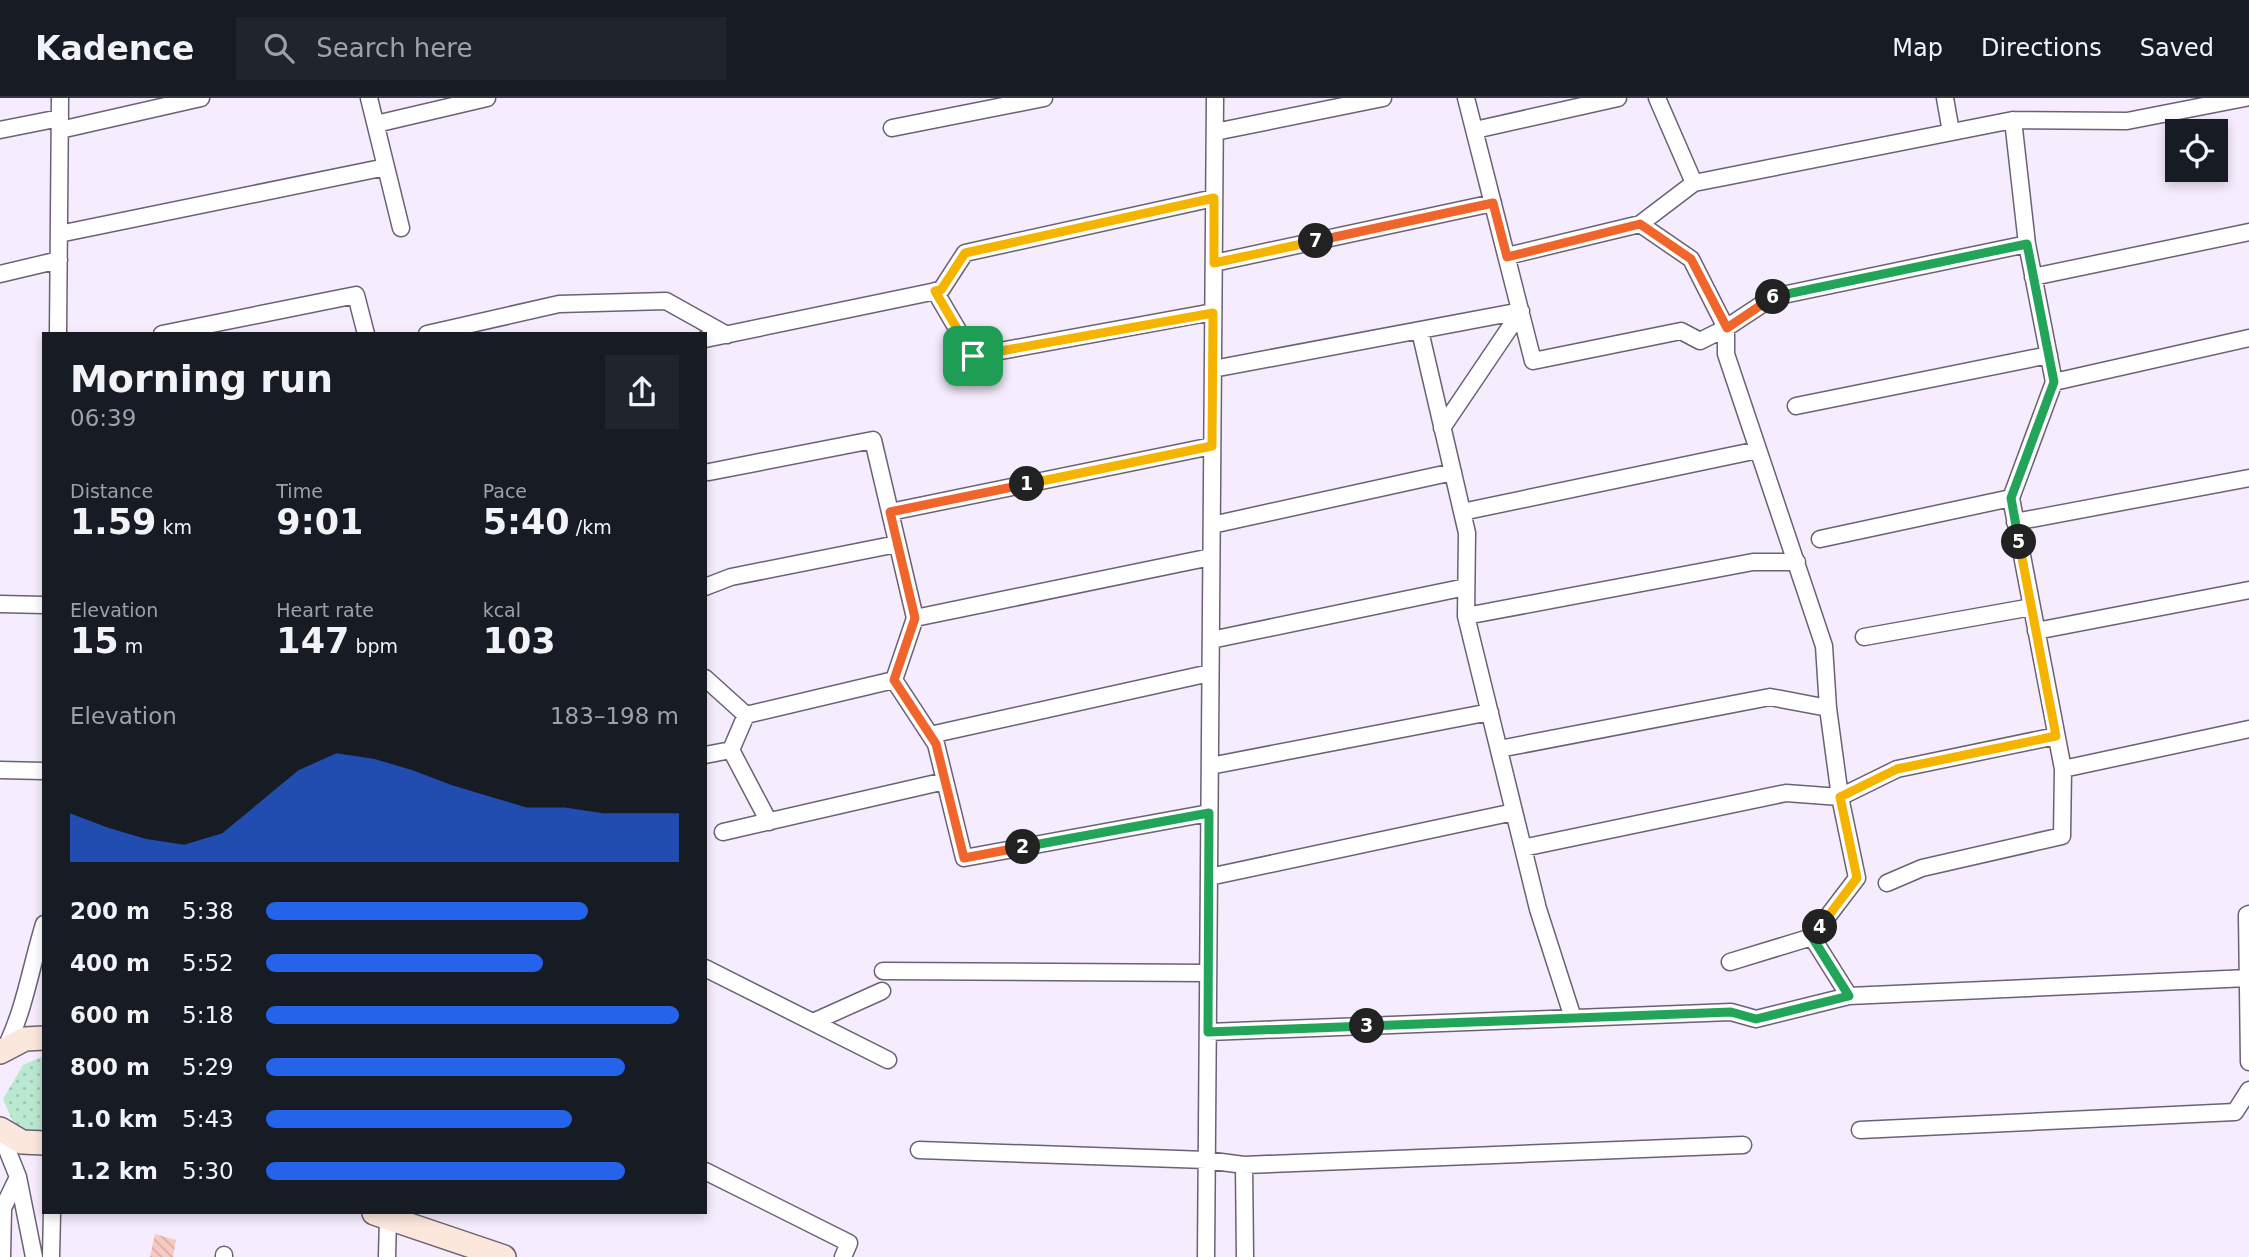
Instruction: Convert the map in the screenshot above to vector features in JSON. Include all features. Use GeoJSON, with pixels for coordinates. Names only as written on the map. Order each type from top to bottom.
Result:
{"type":"FeatureCollection","features":[{"type":"Feature","properties":{"kind":"street"},"geometry":{"type":"LineString","coordinates":[[58,332],[60,98]]}},
{"type":"Feature","properties":{"kind":"street"},"geometry":{"type":"LineString","coordinates":[[0,130],[60,124],[201,98]]}},
{"type":"Feature","properties":{"kind":"street"},"geometry":{"type":"LineString","coordinates":[[369,98],[401,228]]}},
{"type":"Feature","properties":{"kind":"street"},"geometry":{"type":"LineString","coordinates":[[439,98],[455,106]]}},
{"type":"Feature","properties":{"kind":"street"},"geometry":{"type":"LineString","coordinates":[[376,124],[487,98]]}},
{"type":"Feature","properties":{"kind":"street"},"geometry":{"type":"LineString","coordinates":[[892,128],[1044,98]]}},
{"type":"Feature","properties":{"kind":"street"},"geometry":{"type":"LineString","coordinates":[[1206,1257],[1215,98]]}},
{"type":"Feature","properties":{"kind":"street"},"geometry":{"type":"LineString","coordinates":[[1215,132],[1383,98]]}},
{"type":"Feature","properties":{"kind":"street"},"geometry":{"type":"LineString","coordinates":[[1466,98],[1533,360],[1681,331],[1700,341],[1727,328],[1773,297],[2027,244]]}},
{"type":"Feature","properties":{"kind":"street"},"geometry":{"type":"LineString","coordinates":[[1475,130],[1618,98]]}},
{"type":"Feature","properties":{"kind":"street"},"geometry":{"type":"LineString","coordinates":[[1657,98],[1694,183]]}},
{"type":"Feature","properties":{"kind":"street"},"geometry":{"type":"LineString","coordinates":[[1945,98],[1951,132]]}},
{"type":"Feature","properties":{"kind":"street"},"geometry":{"type":"LineString","coordinates":[[1507,257],[1640,224],[1694,183],[2013,120],[2126,121],[2174,105],[2245,98]]}},
{"type":"Feature","properties":{"kind":"street"},"geometry":{"type":"LineString","coordinates":[[1887,883],[1922,868],[2062,836],[2063,769],[2011,498],[2054,382],[2027,244],[2013,120]]}},
{"type":"Feature","properties":{"kind":"street"},"geometry":{"type":"LineString","coordinates":[[59,234],[386,167]]}},
{"type":"Feature","properties":{"kind":"street"},"geometry":{"type":"LineString","coordinates":[[707,339],[941,290],[965,253],[1214,198]]}},
{"type":"Feature","properties":{"kind":"street"},"geometry":{"type":"LineString","coordinates":[[1214,263],[1493,203]]}},
{"type":"Feature","properties":{"kind":"street"},"geometry":{"type":"LineString","coordinates":[[1640,224],[1691,259],[1727,328],[1727,354],[1824,646],[1828,708],[1840,797],[1857,878],[1812,937],[1730,961]]}},
{"type":"Feature","properties":{"kind":"street"},"geometry":{"type":"LineString","coordinates":[[2033,277],[2249,232]]}},
{"type":"Feature","properties":{"kind":"street"},"geometry":{"type":"LineString","coordinates":[[0,274],[59,260]]}},
{"type":"Feature","properties":{"kind":"street"},"geometry":{"type":"LineString","coordinates":[[935,291],[973,356],[1213,313]]}},
{"type":"Feature","properties":{"kind":"street"},"geometry":{"type":"LineString","coordinates":[[172,332],[356,295],[365,332]]}},
{"type":"Feature","properties":{"kind":"street"},"geometry":{"type":"LineString","coordinates":[[436,332],[559,304],[666,301],[727,335]]}},
{"type":"Feature","properties":{"kind":"street"},"geometry":{"type":"LineString","coordinates":[[1213,369],[1521,311]]}},
{"type":"Feature","properties":{"kind":"street"},"geometry":{"type":"LineString","coordinates":[[1442,428],[1521,311]]}},
{"type":"Feature","properties":{"kind":"street"},"geometry":{"type":"LineString","coordinates":[[1420,331],[1467,533],[1466,616],[1523,848],[1573,1018]]}},
{"type":"Feature","properties":{"kind":"street"},"geometry":{"type":"LineString","coordinates":[[2054,382],[2249,338]]}},
{"type":"Feature","properties":{"kind":"street"},"geometry":{"type":"LineString","coordinates":[[1796,405],[2049,355]]}},
{"type":"Feature","properties":{"kind":"street"},"geometry":{"type":"LineString","coordinates":[[709,472],[873,439],[915,618],[894,680]]}},
{"type":"Feature","properties":{"kind":"street"},"geometry":{"type":"LineString","coordinates":[[890,512],[1212,446]]}},
{"type":"Feature","properties":{"kind":"street"},"geometry":{"type":"LineString","coordinates":[[1462,512],[1758,450]]}},
{"type":"Feature","properties":{"kind":"street"},"geometry":{"type":"LineString","coordinates":[[1212,525],[1453,472]]}},
{"type":"Feature","properties":{"kind":"street"},"geometry":{"type":"LineString","coordinates":[[2015,522],[2249,478]]}},
{"type":"Feature","properties":{"kind":"street"},"geometry":{"type":"LineString","coordinates":[[1820,539],[2011,498]]}},
{"type":"Feature","properties":{"kind":"street"},"geometry":{"type":"LineString","coordinates":[[707,586],[731,577],[897,544]]}},
{"type":"Feature","properties":{"kind":"street"},"geometry":{"type":"LineString","coordinates":[[915,618],[1211,557]]}},
{"type":"Feature","properties":{"kind":"street"},"geometry":{"type":"LineString","coordinates":[[1466,616],[1753,562],[1797,562]]}},
{"type":"Feature","properties":{"kind":"street"},"geometry":{"type":"LineString","coordinates":[[1211,640],[1466,587]]}},
{"type":"Feature","properties":{"kind":"street"},"geometry":{"type":"LineString","coordinates":[[2036,631],[2249,590]]}},
{"type":"Feature","properties":{"kind":"street"},"geometry":{"type":"LineString","coordinates":[[0,604],[42,605]]}},
{"type":"Feature","properties":{"kind":"street"},"geometry":{"type":"LineString","coordinates":[[1864,637],[2032,607]]}},
{"type":"Feature","properties":{"kind":"street"},"geometry":{"type":"LineString","coordinates":[[930,735],[1210,673]]}},
{"type":"Feature","properties":{"kind":"street"},"geometry":{"type":"LineString","coordinates":[[707,680],[746,715]]}},
{"type":"Feature","properties":{"kind":"street"},"geometry":{"type":"LineString","coordinates":[[746,715],[894,680]]}},
{"type":"Feature","properties":{"kind":"street"},"geometry":{"type":"LineString","coordinates":[[894,680],[936,744],[964,858],[1209,813]]}},
{"type":"Feature","properties":{"kind":"street"},"geometry":{"type":"LineString","coordinates":[[1499,749],[1770,697],[1828,708]]}},
{"type":"Feature","properties":{"kind":"street"},"geometry":{"type":"LineString","coordinates":[[1210,766],[1490,712]]}},
{"type":"Feature","properties":{"kind":"street"},"geometry":{"type":"LineString","coordinates":[[731,750],[746,715]]}},
{"type":"Feature","properties":{"kind":"street"},"geometry":{"type":"LineString","coordinates":[[2063,769],[2249,729]]}},
{"type":"Feature","properties":{"kind":"street"},"geometry":{"type":"LineString","coordinates":[[1523,848],[1786,793],[1840,797],[1897,769],[2056,736]]}},
{"type":"Feature","properties":{"kind":"street"},"geometry":{"type":"LineString","coordinates":[[707,755],[731,750]]}},
{"type":"Feature","properties":{"kind":"street"},"geometry":{"type":"LineString","coordinates":[[731,750],[769,822]]}},
{"type":"Feature","properties":{"kind":"street"},"geometry":{"type":"LineString","coordinates":[[0,770],[42,771]]}},
{"type":"Feature","properties":{"kind":"street"},"geometry":{"type":"LineString","coordinates":[[723,832],[945,781]]}},
{"type":"Feature","properties":{"kind":"street"},"geometry":{"type":"LineString","coordinates":[[1209,877],[1514,812]]}},
{"type":"Feature","properties":{"kind":"street"},"geometry":{"type":"LineString","coordinates":[[2249,914],[2249,1062]]}},
{"type":"Feature","properties":{"kind":"street"},"geometry":{"type":"LineString","coordinates":[[2,1051],[22,1014],[30,970],[42,931]]}},
{"type":"Feature","properties":{"kind":"street"},"geometry":{"type":"LineString","coordinates":[[1812,937],[1849,996]]}},
{"type":"Feature","properties":{"kind":"street"},"geometry":{"type":"LineString","coordinates":[[707,969],[888,1060]]}},
{"type":"Feature","properties":{"kind":"street"},"geometry":{"type":"LineString","coordinates":[[883,971],[1208,974]]}},
{"type":"Feature","properties":{"kind":"street"},"geometry":{"type":"LineString","coordinates":[[1208,1032],[1731,1012],[1756,1019],[1849,996],[2248,978]]}},
{"type":"Feature","properties":{"kind":"street"},"geometry":{"type":"LineString","coordinates":[[813,1022],[882,991]]}},
{"type":"Feature","properties":{"kind":"street"},"geometry":{"type":"LineString","coordinates":[[2,1051],[24,1039],[42,1038]]}},
{"type":"Feature","properties":{"kind":"street"},"geometry":{"type":"LineString","coordinates":[[1860,1130],[2235,1112],[2249,1090]]}},
{"type":"Feature","properties":{"kind":"street"},"geometry":{"type":"LineString","coordinates":[[0,1130],[22,1142],[42,1143]]}},
{"type":"Feature","properties":{"kind":"street"},"geometry":{"type":"LineString","coordinates":[[0,1130],[18,1177],[34,1257]]}},
{"type":"Feature","properties":{"kind":"street"},"geometry":{"type":"LineString","coordinates":[[919,1150],[1206,1160],[1244,1165],[1743,1145]]}},
{"type":"Feature","properties":{"kind":"street"},"geometry":{"type":"LineString","coordinates":[[1244,1165],[1245,1257]]}},
{"type":"Feature","properties":{"kind":"street"},"geometry":{"type":"LineString","coordinates":[[707,1172],[849,1243],[843,1257]]}},
{"type":"Feature","properties":{"kind":"street"},"geometry":{"type":"LineString","coordinates":[[2,1257],[3,1208],[18,1177]]}},
{"type":"Feature","properties":{"kind":"street"},"geometry":{"type":"LineString","coordinates":[[51,1257],[52,1214]]}},
{"type":"Feature","properties":{"kind":"street"},"geometry":{"type":"LineString","coordinates":[[387,1257],[381,1215],[505,1257]]}},
{"type":"Feature","properties":{"kind":"green space"},"geometry":{"type":"Polygon","coordinates":[[[42,1057],[42,1137],[22,1142],[3,1099],[23,1065],[42,1057]]]}},
{"type":"Feature","properties":{"kind":"building"},"geometry":{"type":"Polygon","coordinates":[[[155,1234],[176,1240],[173,1257],[150,1257],[155,1234]]]}},
{"type":"Feature","properties":{"kind":"route"},"geometry":{"type":"LineString","coordinates":[[1214,198],[1214,263],[1493,203],[1507,257],[1640,224],[1691,259],[1727,328],[1773,297],[2027,244],[2054,382],[2011,498],[2056,736],[1897,769],[1840,797],[1857,878],[1812,937],[1849,996],[1756,1019],[1731,1012],[1208,1032],[1209,813],[964,858],[936,744],[894,680],[915,618],[890,512],[1212,446],[1213,313],[973,356],[935,291],[941,290],[965,253],[1214,198]]}}]}
